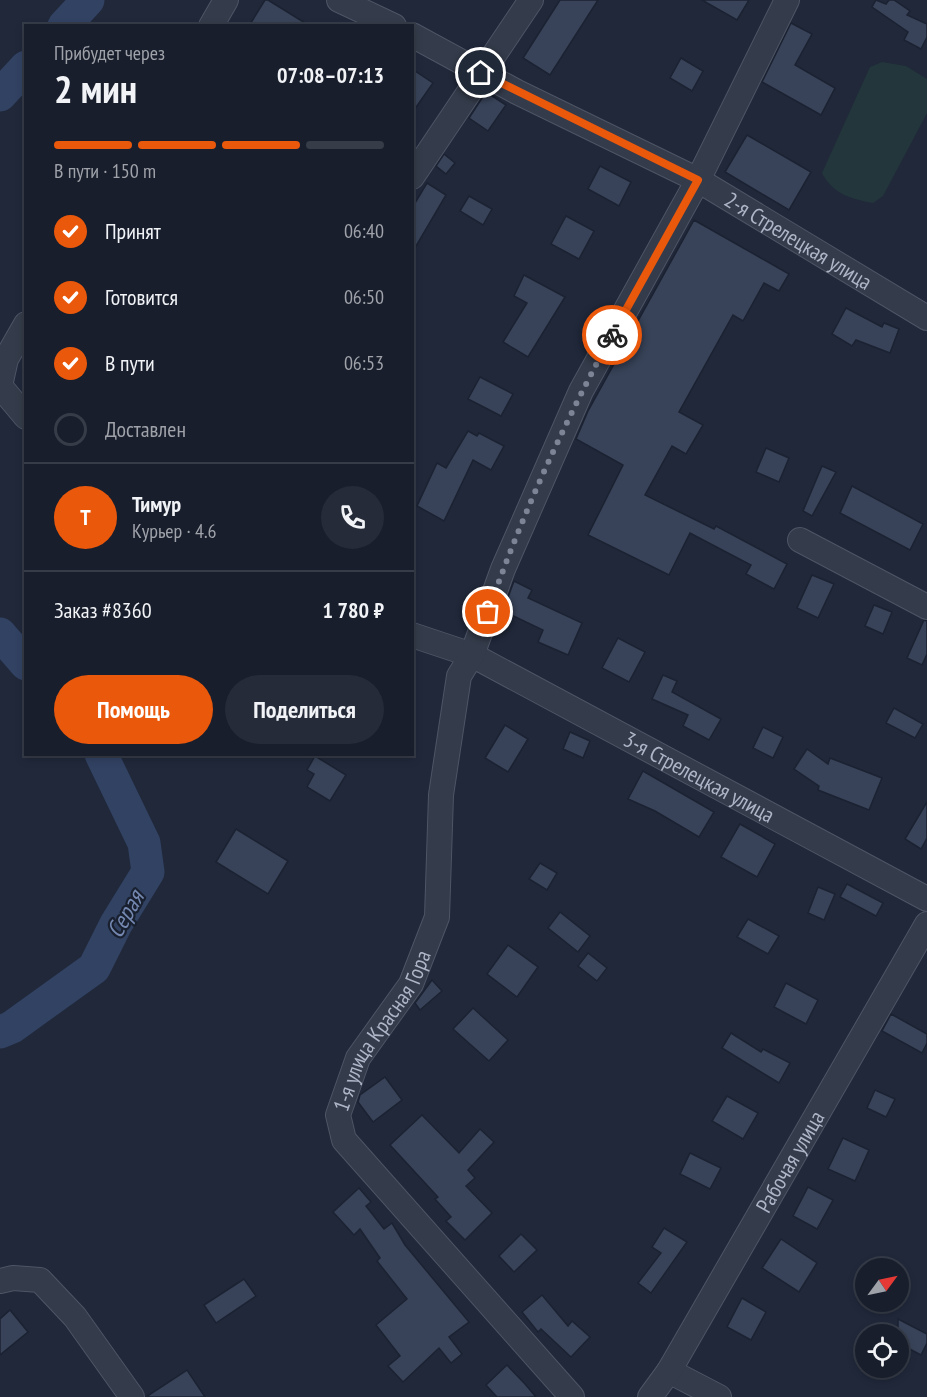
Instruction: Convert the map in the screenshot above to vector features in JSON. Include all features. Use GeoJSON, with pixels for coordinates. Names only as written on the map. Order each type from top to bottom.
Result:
{"type":"FeatureCollection","features":[{"type":"Feature","properties":{"kind":"street"},"geometry":{"type":"LineString","coordinates":[[212,24],[226,0]]}},
{"type":"Feature","properties":{"kind":"street"},"geometry":{"type":"LineString","coordinates":[[339,0],[390,24]]}},
{"type":"Feature","properties":{"kind":"street"},"geometry":{"type":"LineString","coordinates":[[414,174],[531,0]]}},
{"type":"Feature","properties":{"kind":"street","name":"1-я улица Красная Гора"},"geometry":{"type":"LineString","coordinates":[[572,1397],[344,1140],[338,1114],[358,1058],[411,984],[437,917],[441,795],[459,676],[472,656],[503,568],[581,392],[698,180],[787,0]]}},
{"type":"Feature","properties":{"kind":"street","name":"2-я Стрелецкая улица"},"geometry":{"type":"LineString","coordinates":[[414,36],[481,73],[698,180],[927,318]]}},
{"type":"Feature","properties":{"kind":"street"},"geometry":{"type":"LineString","coordinates":[[24,328],[6,359],[0,386],[24,415]]}},
{"type":"Feature","properties":{"kind":"street"},"geometry":{"type":"LineString","coordinates":[[801,540],[927,607]]}},
{"type":"Feature","properties":{"kind":"street","name":"3-я Стрелецкая улица"},"geometry":{"type":"LineString","coordinates":[[414,636],[472,656],[927,899]]}},
{"type":"Feature","properties":{"kind":"street","name":"Рабочая улица"},"geometry":{"type":"LineString","coordinates":[[650,1397],[669,1371],[927,924]]}},
{"type":"Feature","properties":{"kind":"street"},"geometry":{"type":"LineString","coordinates":[[0,1281],[13,1278],[40,1280],[75,1317],[132,1397]]}},
{"type":"Feature","properties":{"kind":"street"},"geometry":{"type":"LineString","coordinates":[[669,1371],[719,1397]]}},
{"type":"Feature","properties":{"kind":"green space"},"geometry":{"type":"Polygon","coordinates":[[[882,62],[906,66],[927,79],[927,113],[883,196],[873,203],[857,200],[837,191],[822,173],[870,67],[882,62]]]}},
{"type":"Feature","properties":{"kind":"building"},"geometry":{"type":"Polygon","coordinates":[[[265,0],[268,0],[307,24],[250,24],[265,0]]]}},
{"type":"Feature","properties":{"kind":"building"},"geometry":{"type":"Polygon","coordinates":[[[560,0],[598,0],[550,75],[523,58],[560,0]]]}},
{"type":"Feature","properties":{"kind":"building"},"geometry":{"type":"Polygon","coordinates":[[[702,0],[749,0],[737,20],[702,0]]]}},
{"type":"Feature","properties":{"kind":"building"},"geometry":{"type":"Polygon","coordinates":[[[876,0],[886,4],[889,0],[894,0],[910,11],[907,15],[927,24],[927,37],[921,49],[904,40],[908,32],[872,7],[876,0]]]}},
{"type":"Feature","properties":{"kind":"building"},"geometry":{"type":"Polygon","coordinates":[[[791,23],[812,34],[795,65],[835,88],[821,115],[762,82],[791,23]]]}},
{"type":"Feature","properties":{"kind":"building"},"geometry":{"type":"Polygon","coordinates":[[[681,58],[703,71],[692,91],[670,78],[681,58]]]}},
{"type":"Feature","properties":{"kind":"building"},"geometry":{"type":"Polygon","coordinates":[[[414,70],[433,83],[414,110],[414,70]]]}},
{"type":"Feature","properties":{"kind":"building"},"geometry":{"type":"Polygon","coordinates":[[[486,92],[506,105],[488,131],[469,118],[486,92]]]}},
{"type":"Feature","properties":{"kind":"building"},"geometry":{"type":"Polygon","coordinates":[[[747,135],[811,172],[789,210],[725,172],[747,135]]]}},
{"type":"Feature","properties":{"kind":"building"},"geometry":{"type":"Polygon","coordinates":[[[444,154],[455,163],[446,174],[436,166],[444,154]]]}},
{"type":"Feature","properties":{"kind":"building"},"geometry":{"type":"Polygon","coordinates":[[[600,166],[631,182],[619,206],[588,189],[600,166]]]}},
{"type":"Feature","properties":{"kind":"building"},"geometry":{"type":"Polygon","coordinates":[[[427,183],[446,195],[414,250],[414,205],[427,183]]]}},
{"type":"Feature","properties":{"kind":"building"},"geometry":{"type":"Polygon","coordinates":[[[469,196],[492,209],[483,225],[460,211],[469,196]]]}},
{"type":"Feature","properties":{"kind":"building"},"geometry":{"type":"Polygon","coordinates":[[[566,216],[594,231],[579,259],[551,244],[566,216]]]}},
{"type":"Feature","properties":{"kind":"building"},"geometry":{"type":"Polygon","coordinates":[[[694,220],[789,274],[779,291],[764,283],[743,321],[733,315],[679,412],[703,425],[686,454],[672,446],[645,495],[714,529],[716,526],[787,564],[774,589],[746,574],[751,565],[690,533],[669,575],[588,535],[623,465],[576,439],[588,411],[694,220]]]}},
{"type":"Feature","properties":{"kind":"building"},"geometry":{"type":"Polygon","coordinates":[[[524,275],[565,297],[528,357],[503,342],[527,303],[514,296],[524,275]]]}},
{"type":"Feature","properties":{"kind":"building"},"geometry":{"type":"Polygon","coordinates":[[[846,308],[882,327],[884,323],[899,329],[890,353],[856,340],[852,346],[832,334],[846,308]]]}},
{"type":"Feature","properties":{"kind":"building"},"geometry":{"type":"Polygon","coordinates":[[[480,377],[513,394],[501,416],[468,399],[480,377]]]}},
{"type":"Feature","properties":{"kind":"building"},"geometry":{"type":"Polygon","coordinates":[[[468,431],[477,436],[479,433],[504,446],[491,470],[473,460],[444,521],[417,506],[437,463],[446,468],[468,431]]]}},
{"type":"Feature","properties":{"kind":"building"},"geometry":{"type":"Polygon","coordinates":[[[766,448],[789,458],[779,482],[756,472],[766,448]]]}},
{"type":"Feature","properties":{"kind":"building"},"geometry":{"type":"Polygon","coordinates":[[[822,466],[836,472],[812,516],[803,511],[822,466]]]}},
{"type":"Feature","properties":{"kind":"building"},"geometry":{"type":"Polygon","coordinates":[[[852,486],[923,524],[910,550],[840,513],[852,486]]]}},
{"type":"Feature","properties":{"kind":"building"},"geometry":{"type":"Polygon","coordinates":[[[812,575],[834,584],[818,618],[797,608],[812,575]]]}},
{"type":"Feature","properties":{"kind":"building"},"geometry":{"type":"Polygon","coordinates":[[[514,581],[532,590],[528,598],[582,623],[568,655],[538,642],[543,630],[503,611],[514,581]]]}},
{"type":"Feature","properties":{"kind":"building"},"geometry":{"type":"Polygon","coordinates":[[[874,605],[892,612],[883,634],[865,626],[874,605]]]}},
{"type":"Feature","properties":{"kind":"building"},"geometry":{"type":"Polygon","coordinates":[[[924,620],[927,621],[927,654],[922,665],[907,658],[924,620]]]}},
{"type":"Feature","properties":{"kind":"building"},"geometry":{"type":"Polygon","coordinates":[[[618,638],[645,652],[629,682],[602,668],[618,638]]]}},
{"type":"Feature","properties":{"kind":"building"},"geometry":{"type":"Polygon","coordinates":[[[663,675],[677,681],[672,692],[721,719],[709,740],[683,726],[688,715],[652,699],[663,675]]]}},
{"type":"Feature","properties":{"kind":"building"},"geometry":{"type":"Polygon","coordinates":[[[894,708],[923,724],[915,738],[886,723],[894,708]]]}},
{"type":"Feature","properties":{"kind":"building"},"geometry":{"type":"Polygon","coordinates":[[[505,725],[528,739],[508,772],[485,758],[505,725]]]}},
{"type":"Feature","properties":{"kind":"building"},"geometry":{"type":"Polygon","coordinates":[[[763,727],[783,737],[773,758],[753,748],[763,727]]]}},
{"type":"Feature","properties":{"kind":"building"},"geometry":{"type":"Polygon","coordinates":[[[570,732],[590,741],[583,758],[563,749],[570,732]]]}},
{"type":"Feature","properties":{"kind":"building"},"geometry":{"type":"Polygon","coordinates":[[[807,749],[828,764],[830,758],[882,778],[869,810],[818,790],[819,786],[794,769],[807,749]]]}},
{"type":"Feature","properties":{"kind":"building"},"geometry":{"type":"Polygon","coordinates":[[[315,756],[346,775],[330,801],[307,787],[314,774],[307,770],[315,756]]]}},
{"type":"Feature","properties":{"kind":"building"},"geometry":{"type":"Polygon","coordinates":[[[643,771],[714,812],[699,837],[655,811],[628,799],[643,771]]]}},
{"type":"Feature","properties":{"kind":"building"},"geometry":{"type":"Polygon","coordinates":[[[927,802],[927,838],[921,849],[905,839],[927,802]]]}},
{"type":"Feature","properties":{"kind":"building"},"geometry":{"type":"Polygon","coordinates":[[[740,824],[775,844],[757,877],[721,857],[740,824]]]}},
{"type":"Feature","properties":{"kind":"building"},"geometry":{"type":"Polygon","coordinates":[[[236,829],[288,861],[268,894],[216,862],[236,829]]]}},
{"type":"Feature","properties":{"kind":"building"},"geometry":{"type":"Polygon","coordinates":[[[540,863],[557,873],[547,890],[529,879],[540,863]]]}},
{"type":"Feature","properties":{"kind":"building"},"geometry":{"type":"Polygon","coordinates":[[[847,884],[883,903],[876,916],[840,897],[847,884]]]}},
{"type":"Feature","properties":{"kind":"building"},"geometry":{"type":"Polygon","coordinates":[[[818,887],[835,894],[824,920],[808,913],[818,887]]]}},
{"type":"Feature","properties":{"kind":"building"},"geometry":{"type":"Polygon","coordinates":[[[560,912],[590,936],[578,952],[548,928],[560,912]]]}},
{"type":"Feature","properties":{"kind":"building"},"geometry":{"type":"Polygon","coordinates":[[[748,919],[779,936],[768,954],[737,937],[748,919]]]}},
{"type":"Feature","properties":{"kind":"building"},"geometry":{"type":"Polygon","coordinates":[[[508,945],[538,967],[517,997],[487,974],[508,945]]]}},
{"type":"Feature","properties":{"kind":"building"},"geometry":{"type":"Polygon","coordinates":[[[588,953],[607,968],[597,981],[578,966],[588,953]]]}},
{"type":"Feature","properties":{"kind":"building"},"geometry":{"type":"Polygon","coordinates":[[[432,980],[442,991],[420,1010],[415,1003],[432,980]]]}},
{"type":"Feature","properties":{"kind":"building"},"geometry":{"type":"Polygon","coordinates":[[[786,983],[818,1000],[806,1024],[774,1007],[786,983]]]}},
{"type":"Feature","properties":{"kind":"building"},"geometry":{"type":"Polygon","coordinates":[[[473,1008],[508,1040],[489,1061],[453,1029],[473,1008]]]}},
{"type":"Feature","properties":{"kind":"building"},"geometry":{"type":"Polygon","coordinates":[[[891,1014],[927,1034],[927,1043],[922,1053],[882,1031],[891,1014]]]}},
{"type":"Feature","properties":{"kind":"building"},"geometry":{"type":"Polygon","coordinates":[[[731,1033],[761,1052],[763,1049],[790,1063],[779,1083],[722,1048],[731,1033]]]}},
{"type":"Feature","properties":{"kind":"building"},"geometry":{"type":"Polygon","coordinates":[[[385,1077],[402,1100],[373,1122],[358,1102],[360,1095],[385,1077]]]}},
{"type":"Feature","properties":{"kind":"building"},"geometry":{"type":"Polygon","coordinates":[[[875,1090],[895,1099],[886,1117],[867,1108],[875,1090]]]}},
{"type":"Feature","properties":{"kind":"building"},"geometry":{"type":"Polygon","coordinates":[[[727,1096],[758,1113],[743,1139],[712,1121],[727,1096]]]}},
{"type":"Feature","properties":{"kind":"building"},"geometry":{"type":"Polygon","coordinates":[[[422,1115],[459,1153],[480,1129],[494,1142],[468,1170],[475,1178],[466,1186],[492,1213],[465,1240],[446,1221],[451,1217],[435,1199],[438,1197],[390,1145],[422,1115]]]}},
{"type":"Feature","properties":{"kind":"building"},"geometry":{"type":"Polygon","coordinates":[[[843,1138],[869,1150],[855,1181],[828,1169],[843,1138]]]}},
{"type":"Feature","properties":{"kind":"building"},"geometry":{"type":"Polygon","coordinates":[[[690,1153],[721,1168],[710,1189],[680,1174],[690,1153]]]}},
{"type":"Feature","properties":{"kind":"building"},"geometry":{"type":"Polygon","coordinates":[[[808,1187],[833,1200],[817,1229],[793,1216],[808,1187]]]}},
{"type":"Feature","properties":{"kind":"building"},"geometry":{"type":"Polygon","coordinates":[[[359,1188],[371,1202],[366,1206],[384,1229],[392,1223],[405,1245],[469,1322],[449,1337],[462,1354],[451,1363],[439,1348],[403,1382],[388,1366],[400,1356],[376,1325],[407,1299],[377,1261],[380,1258],[360,1229],[354,1235],[333,1212],[359,1188]]]}},
{"type":"Feature","properties":{"kind":"building"},"geometry":{"type":"Polygon","coordinates":[[[664,1228],[687,1242],[651,1293],[638,1283],[661,1253],[652,1247],[664,1228]]]}},
{"type":"Feature","properties":{"kind":"building"},"geometry":{"type":"Polygon","coordinates":[[[521,1234],[537,1250],[514,1272],[499,1256],[521,1234]]]}},
{"type":"Feature","properties":{"kind":"building"},"geometry":{"type":"Polygon","coordinates":[[[781,1239],[817,1263],[799,1292],[762,1268],[781,1239]]]}},
{"type":"Feature","properties":{"kind":"building"},"geometry":{"type":"Polygon","coordinates":[[[244,1279],[256,1296],[216,1323],[204,1305],[244,1279]]]}},
{"type":"Feature","properties":{"kind":"building"},"geometry":{"type":"Polygon","coordinates":[[[542,1295],[568,1326],[572,1321],[590,1337],[571,1357],[541,1329],[538,1332],[522,1312],[542,1295]]]}},
{"type":"Feature","properties":{"kind":"building"},"geometry":{"type":"Polygon","coordinates":[[[742,1298],[766,1312],[751,1340],[727,1327],[742,1298]]]}},
{"type":"Feature","properties":{"kind":"building"},"geometry":{"type":"Polygon","coordinates":[[[10,1310],[28,1332],[0,1355],[0,1319],[10,1310]]]}},
{"type":"Feature","properties":{"kind":"building"},"geometry":{"type":"Polygon","coordinates":[[[898,1319],[908,1324],[898,1324],[898,1319]]]}},
{"type":"Feature","properties":{"kind":"building"},"geometry":{"type":"Polygon","coordinates":[[[909,1325],[927,1334],[927,1343],[921,1355],[909,1349],[909,1325]]]}},
{"type":"Feature","properties":{"kind":"building"},"geometry":{"type":"Polygon","coordinates":[[[507,1365],[536,1397],[497,1397],[486,1385],[507,1365]]]}},
{"type":"Feature","properties":{"kind":"building"},"geometry":{"type":"Polygon","coordinates":[[[187,1370],[205,1397],[146,1397],[187,1370]]]}},
{"type":"Feature","properties":{"kind":"waterway","name":"Серая"},"geometry":{"type":"LineString","coordinates":[[66,24],[88,0]]}},
{"type":"Feature","properties":{"kind":"waterway","name":"Серая"},"geometry":{"type":"LineString","coordinates":[[0,95],[24,69]]}},
{"type":"Feature","properties":{"kind":"waterway","name":"Серая"},"geometry":{"type":"LineString","coordinates":[[0,634],[24,662]]}},
{"type":"Feature","properties":{"kind":"waterway","name":"Серая"},"geometry":{"type":"LineString","coordinates":[[0,1032],[12,1027],[94,968],[116,924],[148,872],[144,843],[102,756]]}},
{"type":"Feature","properties":{"kind":"way so far"},"geometry":{"type":"LineString","coordinates":[[488,612],[503,568],[581,392],[612,335]]}},
{"type":"Feature","properties":{"kind":"route"},"geometry":{"type":"LineString","coordinates":[[481,73],[698,180],[612,335]]}}]}
